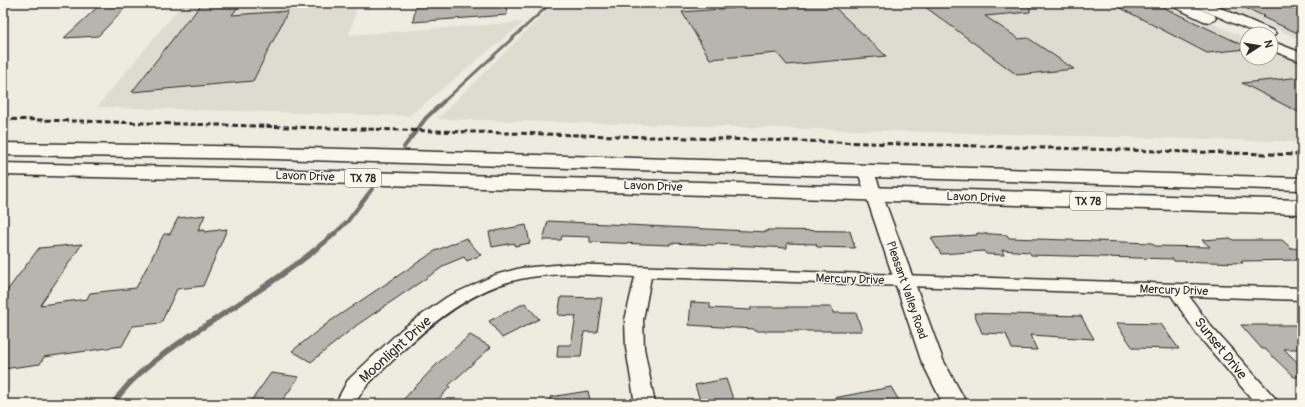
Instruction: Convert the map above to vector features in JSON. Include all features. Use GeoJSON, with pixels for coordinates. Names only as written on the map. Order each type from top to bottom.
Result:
{"type":"FeatureCollection","features":[{"type":"Feature","properties":{"kind":"main road"},"geometry":{"type":"LineString","coordinates":[[1176,3],[1239,31]]}},
{"type":"Feature","properties":{"kind":"main road"},"geometry":{"type":"LineString","coordinates":[[1198,3],[1251,26]]}},
{"type":"Feature","properties":{"kind":"main road"},"geometry":{"type":"LineString","coordinates":[[1279,38],[1302,48]]}},
{"type":"Feature","properties":{"kind":"main road"},"geometry":{"type":"LineString","coordinates":[[1279,48],[1302,58]]}},
{"type":"Feature","properties":{"kind":"main road","name":"Lavon Drive"},"geometry":{"type":"LineString","coordinates":[[3,149],[392,156],[866,172],[1302,184]]}},
{"type":"Feature","properties":{"kind":"main road"},"geometry":{"type":"LineString","coordinates":[[102,171],[122,150]]}},
{"type":"Feature","properties":{"kind":"main road","name":"Lavon Drive"},"geometry":{"type":"LineString","coordinates":[[3,169],[874,193],[1302,207]]}},
{"type":"Feature","properties":{"kind":"street","name":"Pleasant Valley Road"},"geometry":{"type":"LineString","coordinates":[[866,172],[932,360],[955,404]]}},
{"type":"Feature","properties":{"kind":"street","name":"Mercury Drive"},"geometry":{"type":"LineString","coordinates":[[452,301],[495,280],[521,273],[566,269],[1302,294]]}},
{"type":"Feature","properties":{"kind":"street"},"geometry":{"type":"LineString","coordinates":[[644,272],[634,320],[635,348],[645,404]]}},
{"type":"Feature","properties":{"kind":"street","name":"Sunset Drive"},"geometry":{"type":"LineString","coordinates":[[1176,290],[1203,329],[1268,404]]}},
{"type":"Feature","properties":{"kind":"street","name":"Moonlight Drive"},"geometry":{"type":"LineString","coordinates":[[346,404],[356,385],[408,334],[452,301]]}},
{"type":"Feature","properties":{"kind":"shaded area"},"geometry":{"type":"Polygon","coordinates":[[[183,3],[358,3],[349,35],[524,22],[409,116],[97,107],[183,3]]]}},
{"type":"Feature","properties":{"kind":"shaded area"},"geometry":{"type":"Polygon","coordinates":[[[555,3],[1167,3],[1239,35],[1239,66],[1279,66],[1279,54],[1302,64],[1302,142],[437,119],[555,3]]]}},
{"type":"Feature","properties":{"kind":"shaded area"},"geometry":{"type":"Polygon","coordinates":[[[1214,3],[1302,3],[1302,40],[1279,30],[1279,26],[1269,26],[1214,3]]]}},
{"type":"Feature","properties":{"kind":"building"},"geometry":{"type":"Polygon","coordinates":[[[102,3],[130,3],[98,36],[64,38],[102,3]]]}},
{"type":"Feature","properties":{"kind":"building"},"geometry":{"type":"Polygon","coordinates":[[[202,3],[241,3],[232,15],[288,11],[253,81],[132,92],[188,19],[190,19],[202,3]]]}},
{"type":"Feature","properties":{"kind":"building"},"geometry":{"type":"Polygon","coordinates":[[[416,3],[506,3],[507,15],[413,22],[416,3]]]}},
{"type":"Feature","properties":{"kind":"building"},"geometry":{"type":"Polygon","coordinates":[[[830,3],[886,56],[787,65],[777,53],[710,59],[682,12],[734,8],[732,4],[830,3]]]}},
{"type":"Feature","properties":{"kind":"building"},"geometry":{"type":"Polygon","coordinates":[[[920,3],[1030,3],[1030,12],[985,16],[1019,39],[1028,38],[1074,69],[1017,75],[920,3]]]}},
{"type":"Feature","properties":{"kind":"building"},"geometry":{"type":"Polygon","coordinates":[[[1111,3],[1154,3],[1239,43],[1239,50],[1207,53],[1111,3]]]}},
{"type":"Feature","properties":{"kind":"building"},"geometry":{"type":"Polygon","coordinates":[[[1234,3],[1302,3],[1302,35],[1262,17],[1264,16],[1234,3]]]}},
{"type":"Feature","properties":{"kind":"building"},"geometry":{"type":"Polygon","coordinates":[[[1302,77],[1302,114],[1242,83],[1302,77]]]}},
{"type":"Feature","properties":{"kind":"building"},"geometry":{"type":"Polygon","coordinates":[[[205,215],[198,231],[205,230],[204,232],[227,229],[203,286],[177,289],[161,323],[133,326],[122,346],[44,357],[40,364],[3,369],[3,296],[39,248],[82,244],[40,305],[87,299],[90,293],[136,288],[164,234],[170,234],[178,218],[205,215]]]}},
{"type":"Feature","properties":{"kind":"building"},"geometry":{"type":"Polygon","coordinates":[[[548,221],[767,232],[767,230],[850,231],[855,248],[817,247],[816,244],[787,243],[787,248],[716,244],[670,243],[670,245],[590,242],[590,237],[562,236],[561,240],[543,240],[548,221]]]}},
{"type":"Feature","properties":{"kind":"building"},"geometry":{"type":"Polygon","coordinates":[[[526,225],[530,243],[515,246],[514,243],[492,247],[489,232],[526,225]]]}},
{"type":"Feature","properties":{"kind":"building"},"geometry":{"type":"Polygon","coordinates":[[[977,233],[1007,235],[1009,238],[1152,243],[1155,246],[1210,247],[1202,240],[1231,238],[1233,240],[1282,240],[1291,248],[1302,249],[1302,260],[1241,261],[1243,263],[1174,261],[1173,259],[1031,255],[1029,252],[1002,250],[1004,255],[986,254],[984,251],[941,254],[931,238],[977,235],[977,233]]]}},
{"type":"Feature","properties":{"kind":"building"},"geometry":{"type":"Polygon","coordinates":[[[466,238],[481,255],[467,261],[464,257],[447,264],[357,325],[311,362],[292,351],[329,322],[435,251],[466,238]]]}},
{"type":"Feature","properties":{"kind":"building"},"geometry":{"type":"Polygon","coordinates":[[[561,297],[602,298],[597,332],[584,332],[581,357],[557,357],[558,345],[571,345],[576,316],[558,315],[561,297]]]}},
{"type":"Feature","properties":{"kind":"building"},"geometry":{"type":"Polygon","coordinates":[[[691,302],[710,303],[710,308],[751,310],[751,307],[832,307],[833,313],[856,313],[862,331],[754,331],[754,329],[689,325],[691,302]]]}},
{"type":"Feature","properties":{"kind":"building"},"geometry":{"type":"Polygon","coordinates":[[[525,303],[539,319],[502,338],[489,321],[525,303]]]}},
{"type":"Feature","properties":{"kind":"building"},"geometry":{"type":"Polygon","coordinates":[[[974,313],[1081,316],[1094,339],[1030,335],[1037,350],[1012,349],[1006,334],[982,333],[974,313]]]}},
{"type":"Feature","properties":{"kind":"building"},"geometry":{"type":"Polygon","coordinates":[[[1116,323],[1161,324],[1179,349],[1133,348],[1116,323]]]}},
{"type":"Feature","properties":{"kind":"building"},"geometry":{"type":"Polygon","coordinates":[[[1241,325],[1296,325],[1302,332],[1302,349],[1284,349],[1302,367],[1302,377],[1294,377],[1265,349],[1262,349],[1241,325]]]}},
{"type":"Feature","properties":{"kind":"building"},"geometry":{"type":"Polygon","coordinates":[[[470,335],[491,347],[448,386],[450,387],[434,404],[399,404],[437,364],[470,335]]]}},
{"type":"Feature","properties":{"kind":"building"},"geometry":{"type":"Polygon","coordinates":[[[271,373],[299,377],[280,404],[249,404],[271,373]]]}},
{"type":"Feature","properties":{"kind":"building"},"geometry":{"type":"Polygon","coordinates":[[[726,379],[735,404],[701,404],[695,385],[726,379]]]}},
{"type":"Feature","properties":{"kind":"building"},"geometry":{"type":"Polygon","coordinates":[[[891,387],[901,404],[834,404],[834,398],[891,387]]]}},
{"type":"Feature","properties":{"kind":"building"},"geometry":{"type":"Polygon","coordinates":[[[588,391],[591,404],[550,404],[550,397],[588,391]]]}},
{"type":"Feature","properties":{"kind":"waterway"},"geometry":{"type":"LineString","coordinates":[[443,102],[551,3]]}},
{"type":"Feature","properties":{"kind":"waterway"},"geometry":{"type":"LineString","coordinates":[[404,147],[426,118],[444,101]]}},
{"type":"Feature","properties":{"kind":"waterway"},"geometry":{"type":"LineString","coordinates":[[333,235],[347,222],[372,189]]}},
{"type":"Feature","properties":{"kind":"waterway"},"geometry":{"type":"LineString","coordinates":[[113,404],[131,382],[153,362],[286,272],[334,234]]}},
{"type":"Feature","properties":{"kind":"railway"},"geometry":{"type":"LineString","coordinates":[[3,119],[1302,155]]}}]}
